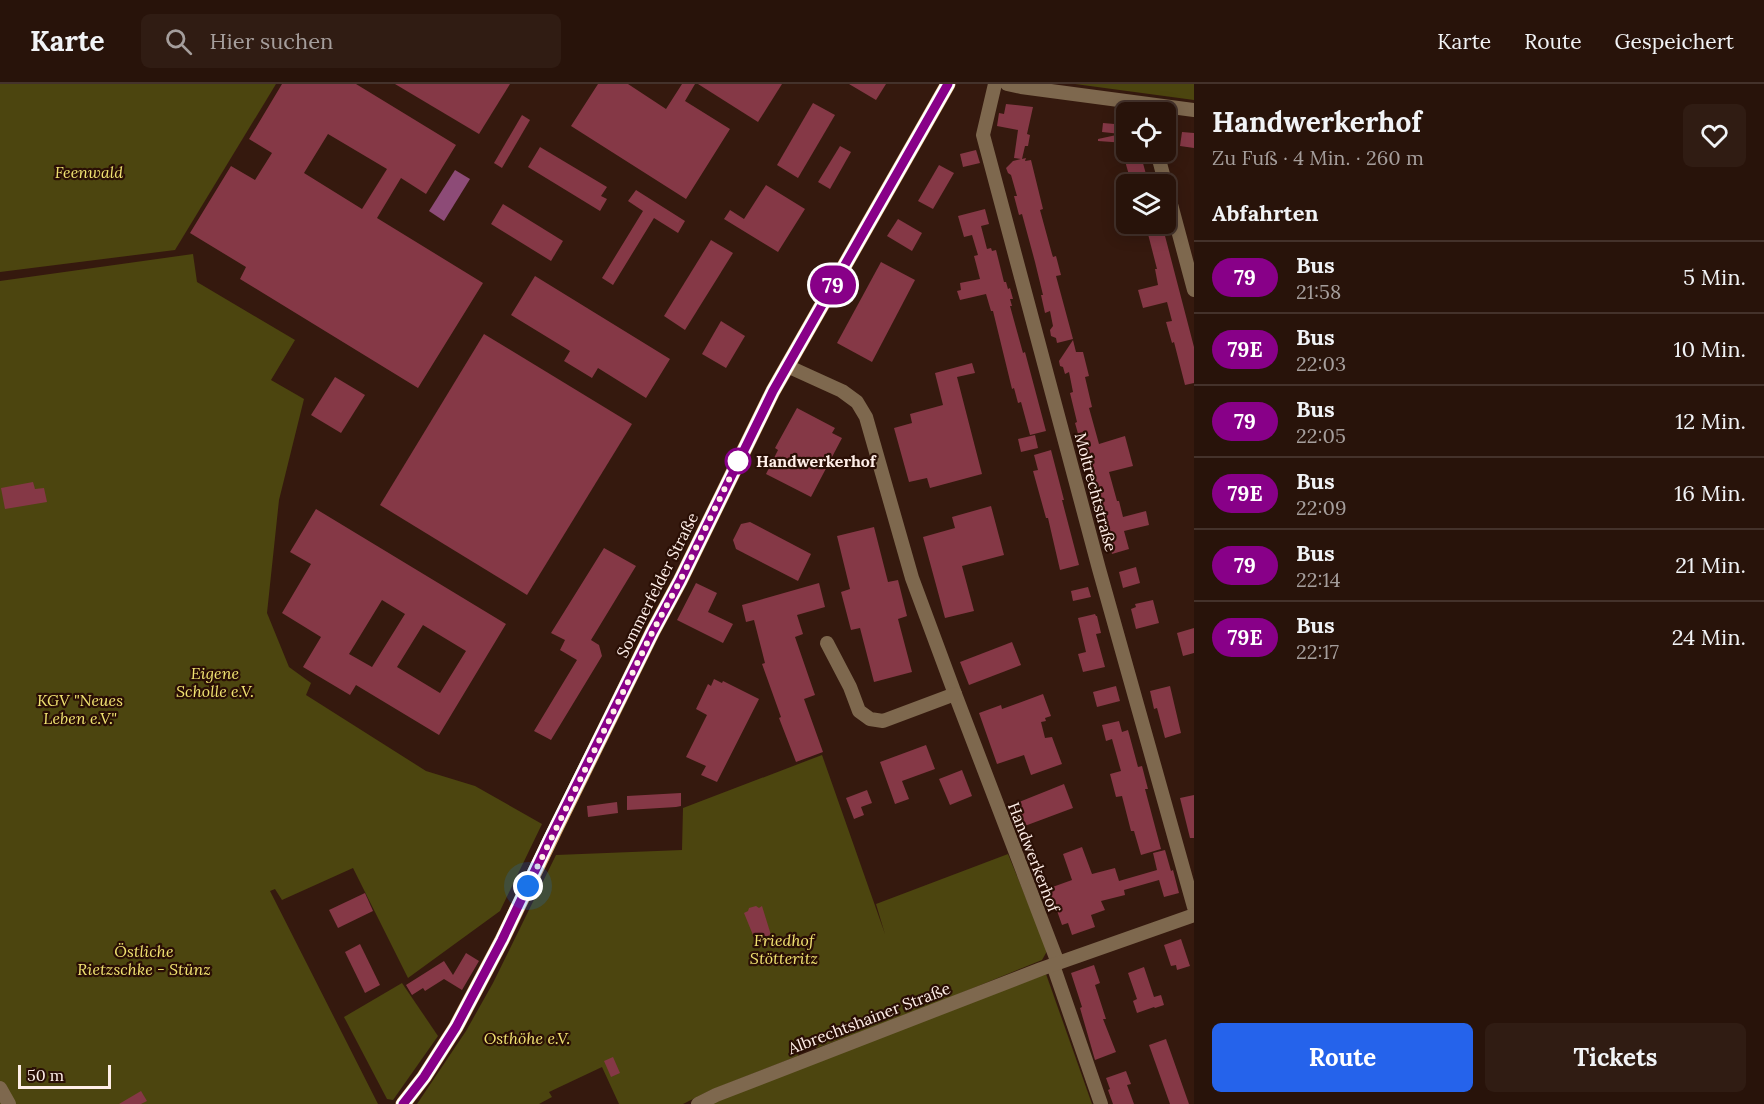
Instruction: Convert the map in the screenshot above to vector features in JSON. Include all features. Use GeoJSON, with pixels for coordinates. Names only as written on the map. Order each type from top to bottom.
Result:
{"type":"FeatureCollection","features":[{"type":"Feature","properties":{"kind":"main road","name":"Sommerfelder Straße"},"geometry":{"type":"LineString","coordinates":[[403,1104],[424,1077],[456,1027],[502,940],[773,391],[948,84]]}},
{"type":"Feature","properties":{"kind":"street","name":"Moltrechtstraße"},"geometry":{"type":"LineString","coordinates":[[995,84],[983,135],[1099,569],[1194,907]]}},
{"type":"Feature","properties":{"kind":"street"},"geometry":{"type":"LineString","coordinates":[[1007,84],[1116,102]]}},
{"type":"Feature","properties":{"kind":"street"},"geometry":{"type":"LineString","coordinates":[[1176,109],[1194,110]]}},
{"type":"Feature","properties":{"kind":"street"},"geometry":{"type":"LineString","coordinates":[[1160,162],[1194,290]]}},
{"type":"Feature","properties":{"kind":"street","name":"Handwerkerhof"},"geometry":{"type":"LineString","coordinates":[[787,366],[842,391],[857,402],[866,417],[912,578],[1055,964]]}},
{"type":"Feature","properties":{"kind":"street"},"geometry":{"type":"LineString","coordinates":[[827,643],[860,711],[870,719],[883,721],[955,694]]}},
{"type":"Feature","properties":{"kind":"street","name":"Albrechtshainer Straße"},"geometry":{"type":"LineString","coordinates":[[698,1104],[716,1095],[1055,964],[1194,915]]}},
{"type":"Feature","properties":{"kind":"street"},"geometry":{"type":"LineString","coordinates":[[1055,964],[1101,1104]]}},
{"type":"Feature","properties":{"kind":"street"},"geometry":{"type":"LineString","coordinates":[[0,1088],[9,1104]]}},
{"type":"Feature","properties":{"kind":"green space","name":"Feenwald"},"geometry":{"type":"Polygon","coordinates":[[[0,84],[276,84],[175,250],[0,272],[0,84]]]}},
{"type":"Feature","properties":{"kind":"green space"},"geometry":{"type":"Polygon","coordinates":[[[1075,84],[1194,84],[1194,100],[1075,84]]]}},
{"type":"Feature","properties":{"kind":"green space","name":"Östliche Rietzschke - Stünz"},"geometry":{"type":"Polygon","coordinates":[[[193,254],[197,282],[295,340],[271,380],[304,399],[279,500],[267,613],[289,667],[311,683],[306,695],[426,771],[475,786],[542,824],[500,911],[408,978],[353,868],[282,900],[275,889],[270,891],[378,1104],[0,1104],[0,281],[193,254]]]}},
{"type":"Feature","properties":{"kind":"green space"},"geometry":{"type":"Polygon","coordinates":[[[822,755],[885,934],[876,904],[1008,854],[1046,947],[1042,960],[912,1013],[817,1048],[813,1045],[799,1050],[798,1056],[711,1090],[683,1104],[619,1104],[602,1067],[549,1092],[552,1097],[539,1104],[417,1104],[466,1031],[493,983],[556,855],[682,850],[683,808],[822,755]]]}},
{"type":"Feature","properties":{"kind":"green space"},"geometry":{"type":"Polygon","coordinates":[[[1046,974],[1092,1104],[708,1104],[1046,974]]]}},
{"type":"Feature","properties":{"kind":"green space"},"geometry":{"type":"Polygon","coordinates":[[[402,983],[438,1036],[393,1100],[387,1099],[344,1017],[402,983]]]}},
{"type":"Feature","properties":{"kind":"shaded area"},"geometry":{"type":"Polygon","coordinates":[[[455,170],[470,179],[444,221],[429,211],[455,170]]]}},
{"type":"Feature","properties":{"kind":"building"},"geometry":{"type":"Polygon","coordinates":[[[282,84],[356,84],[456,145],[426,194],[401,178],[377,218],[483,283],[418,388],[240,279],[246,267],[190,233],[231,166],[255,180],[272,153],[249,139],[282,84]],[[328,134],[304,173],[362,209],[387,169],[328,134]]]}},
{"type":"Feature","properties":{"kind":"building"},"geometry":{"type":"Polygon","coordinates":[[[395,84],[510,84],[479,134],[395,84]]]}},
{"type":"Feature","properties":{"kind":"building"},"geometry":{"type":"Polygon","coordinates":[[[598,84],[628,84],[666,109],[682,84],[695,84],[685,101],[730,129],[686,199],[571,126],[598,84]]]}},
{"type":"Feature","properties":{"kind":"building"},"geometry":{"type":"Polygon","coordinates":[[[698,84],[782,84],[758,122],[698,84]]]}},
{"type":"Feature","properties":{"kind":"building"},"geometry":{"type":"Polygon","coordinates":[[[849,84],[886,84],[876,100],[849,84]]]}},
{"type":"Feature","properties":{"kind":"building"},"geometry":{"type":"Polygon","coordinates":[[[813,103],[835,115],[798,178],[777,165],[813,103]]]}},
{"type":"Feature","properties":{"kind":"building"},"geometry":{"type":"Polygon","coordinates":[[[1006,104],[1033,107],[1027,134],[1030,135],[1028,146],[1025,146],[1022,159],[1031,160],[1043,209],[1040,210],[1052,254],[1053,257],[1056,256],[1061,275],[1056,276],[1073,339],[1057,343],[1056,338],[1051,336],[1050,330],[1053,326],[1050,311],[1045,313],[1035,262],[1022,214],[1019,215],[1011,175],[1006,168],[1013,161],[1021,159],[1014,158],[1018,130],[997,126],[999,113],[1004,114],[1006,104]]]}},
{"type":"Feature","properties":{"kind":"building"},"geometry":{"type":"Polygon","coordinates":[[[522,115],[530,120],[502,168],[494,163],[522,115]]]}},
{"type":"Feature","properties":{"kind":"building"},"geometry":{"type":"Polygon","coordinates":[[[1103,123],[1116,124],[1116,133],[1102,132],[1103,123]]]}},
{"type":"Feature","properties":{"kind":"building"},"geometry":{"type":"Polygon","coordinates":[[[1182,132],[1194,133],[1194,148],[1180,146],[1182,132]]]}},
{"type":"Feature","properties":{"kind":"building"},"geometry":{"type":"Polygon","coordinates":[[[1116,135],[1116,142],[1098,141],[1098,139],[1116,135]]]}},
{"type":"Feature","properties":{"kind":"building"},"geometry":{"type":"Polygon","coordinates":[[[840,146],[851,152],[830,189],[818,182],[840,146]]]}},
{"type":"Feature","properties":{"kind":"building"},"geometry":{"type":"Polygon","coordinates":[[[540,147],[607,187],[601,196],[607,199],[600,211],[528,167],[540,147]]]}},
{"type":"Feature","properties":{"kind":"building"},"geometry":{"type":"Polygon","coordinates":[[[976,150],[980,163],[963,167],[960,154],[976,150]]]}},
{"type":"Feature","properties":{"kind":"building"},"geometry":{"type":"Polygon","coordinates":[[[1125,162],[1143,162],[1146,174],[1129,174],[1125,162]]]}},
{"type":"Feature","properties":{"kind":"building"},"geometry":{"type":"Polygon","coordinates":[[[939,165],[954,173],[933,209],[918,201],[939,165]]]}},
{"type":"Feature","properties":{"kind":"building"},"geometry":{"type":"Polygon","coordinates":[[[766,185],[805,209],[778,252],[724,219],[730,210],[744,219],[766,185]]]}},
{"type":"Feature","properties":{"kind":"building"},"geometry":{"type":"Polygon","coordinates":[[[636,190],[685,221],[678,233],[654,218],[613,285],[602,278],[643,211],[628,201],[636,190]]]}},
{"type":"Feature","properties":{"kind":"building"},"geometry":{"type":"Polygon","coordinates":[[[503,204],[563,241],[551,261],[491,224],[503,204]]]}},
{"type":"Feature","properties":{"kind":"building"},"geometry":{"type":"Polygon","coordinates":[[[985,209],[989,224],[981,226],[987,249],[996,250],[1004,282],[1008,289],[1010,288],[1013,299],[1010,299],[1012,306],[1010,306],[1046,431],[1030,435],[1021,402],[1018,403],[1014,388],[1012,389],[993,311],[991,311],[986,294],[960,300],[957,291],[961,290],[960,283],[980,279],[974,256],[978,255],[972,235],[964,237],[958,216],[985,209]]]}},
{"type":"Feature","properties":{"kind":"building"},"geometry":{"type":"Polygon","coordinates":[[[898,219],[922,233],[912,251],[887,236],[898,219]]]}},
{"type":"Feature","properties":{"kind":"building"},"geometry":{"type":"Polygon","coordinates":[[[1148,234],[1165,234],[1194,347],[1194,383],[1185,385],[1174,342],[1172,343],[1166,322],[1172,321],[1167,302],[1143,308],[1138,290],[1158,285],[1155,269],[1157,269],[1148,234]]]}},
{"type":"Feature","properties":{"kind":"building"},"geometry":{"type":"Polygon","coordinates":[[[711,240],[733,253],[685,330],[664,316],[711,240]]]}},
{"type":"Feature","properties":{"kind":"building"},"geometry":{"type":"Polygon","coordinates":[[[881,262],[915,280],[872,362],[837,343],[881,262]]]}},
{"type":"Feature","properties":{"kind":"building"},"geometry":{"type":"Polygon","coordinates":[[[535,276],[670,359],[646,398],[598,368],[592,378],[564,361],[570,351],[511,315],[535,276]]]}},
{"type":"Feature","properties":{"kind":"building"},"geometry":{"type":"Polygon","coordinates":[[[721,321],[745,336],[726,368],[702,354],[721,321]]]}},
{"type":"Feature","properties":{"kind":"building"},"geometry":{"type":"Polygon","coordinates":[[[484,334],[632,424],[527,595],[380,505],[484,334]]]}},
{"type":"Feature","properties":{"kind":"building"},"geometry":{"type":"Polygon","coordinates":[[[1073,340],[1076,352],[1083,352],[1089,376],[1085,377],[1092,407],[1089,408],[1099,444],[1125,436],[1133,466],[1109,472],[1123,517],[1146,511],[1149,525],[1124,531],[1129,549],[1112,554],[1075,423],[1077,422],[1070,393],[1073,392],[1069,372],[1065,374],[1059,361],[1073,340]]]}},
{"type":"Feature","properties":{"kind":"building"},"geometry":{"type":"Polygon","coordinates":[[[972,363],[975,373],[957,377],[982,474],[930,488],[927,478],[909,482],[894,428],[912,423],[910,414],[943,405],[935,373],[972,363]]]}},
{"type":"Feature","properties":{"kind":"building"},"geometry":{"type":"Polygon","coordinates":[[[335,377],[365,395],[341,433],[311,415],[335,377]]]}},
{"type":"Feature","properties":{"kind":"building"},"geometry":{"type":"Polygon","coordinates":[[[797,408],[835,428],[832,433],[842,438],[811,497],[766,474],[778,450],[775,448],[797,408]]]}},
{"type":"Feature","properties":{"kind":"building"},"geometry":{"type":"Polygon","coordinates":[[[1035,435],[1038,448],[1021,452],[1018,439],[1035,435]]]}},
{"type":"Feature","properties":{"kind":"building"},"geometry":{"type":"Polygon","coordinates":[[[1051,450],[1079,565],[1060,570],[1048,518],[1046,518],[1033,471],[1038,470],[1034,455],[1051,450]]]}},
{"type":"Feature","properties":{"kind":"building"},"geometry":{"type":"Polygon","coordinates":[[[33,482],[35,489],[44,488],[47,502],[5,509],[1,488],[33,482]]]}},
{"type":"Feature","properties":{"kind":"building"},"geometry":{"type":"Polygon","coordinates":[[[991,506],[1004,555],[962,566],[974,611],[945,618],[923,537],[955,528],[952,517],[991,506]]]}},
{"type":"Feature","properties":{"kind":"building"},"geometry":{"type":"Polygon","coordinates":[[[316,509],[506,624],[439,735],[356,685],[350,695],[303,667],[321,637],[282,613],[311,564],[290,552],[316,509]],[[382,600],[349,654],[372,667],[405,614],[382,600]],[[423,625],[397,667],[440,693],[466,651],[423,625]]]}},
{"type":"Feature","properties":{"kind":"building"},"geometry":{"type":"Polygon","coordinates":[[[750,522],[811,554],[798,581],[736,549],[733,540],[741,524],[750,522]]]}},
{"type":"Feature","properties":{"kind":"building"},"geometry":{"type":"Polygon","coordinates":[[[874,527],[888,582],[898,580],[907,616],[898,619],[912,672],[874,682],[860,628],[851,630],[841,592],[850,589],[837,536],[874,527]]]}},
{"type":"Feature","properties":{"kind":"building"},"geometry":{"type":"Polygon","coordinates":[[[604,548],[636,566],[591,640],[599,645],[602,656],[551,740],[534,731],[577,660],[560,650],[565,640],[551,633],[604,548]]]}},
{"type":"Feature","properties":{"kind":"building"},"geometry":{"type":"Polygon","coordinates":[[[1136,567],[1140,583],[1123,588],[1119,572],[1136,567]]]}},
{"type":"Feature","properties":{"kind":"building"},"geometry":{"type":"Polygon","coordinates":[[[696,583],[717,593],[708,612],[733,624],[723,643],[677,620],[696,583]]]}},
{"type":"Feature","properties":{"kind":"building"},"geometry":{"type":"Polygon","coordinates":[[[819,583],[825,607],[797,615],[803,634],[795,637],[815,695],[804,699],[823,752],[796,762],[762,664],[765,663],[754,620],[746,622],[742,605],[819,583]]]}},
{"type":"Feature","properties":{"kind":"building"},"geometry":{"type":"Polygon","coordinates":[[[1088,587],[1091,597],[1073,601],[1071,591],[1088,587]]]}},
{"type":"Feature","properties":{"kind":"building"},"geometry":{"type":"Polygon","coordinates":[[[1153,600],[1159,623],[1136,629],[1131,609],[1136,607],[1135,604],[1153,600]]]}},
{"type":"Feature","properties":{"kind":"building"},"geometry":{"type":"Polygon","coordinates":[[[1095,614],[1101,633],[1096,634],[1105,667],[1083,672],[1078,654],[1086,652],[1078,618],[1095,614]]]}},
{"type":"Feature","properties":{"kind":"building"},"geometry":{"type":"Polygon","coordinates":[[[1194,628],[1194,653],[1183,656],[1177,633],[1194,628]]]}},
{"type":"Feature","properties":{"kind":"building"},"geometry":{"type":"Polygon","coordinates":[[[1012,642],[1021,665],[969,685],[960,662],[1012,642]]]}},
{"type":"Feature","properties":{"kind":"building"},"geometry":{"type":"Polygon","coordinates":[[[714,679],[722,683],[723,681],[759,699],[717,782],[701,775],[706,766],[686,757],[707,715],[696,709],[708,684],[711,686],[714,679]]]}},
{"type":"Feature","properties":{"kind":"building"},"geometry":{"type":"Polygon","coordinates":[[[1116,686],[1120,701],[1097,707],[1093,692],[1116,686]]]}},
{"type":"Feature","properties":{"kind":"building"},"geometry":{"type":"Polygon","coordinates":[[[1170,686],[1181,733],[1165,738],[1150,691],[1170,686]]]}},
{"type":"Feature","properties":{"kind":"building"},"geometry":{"type":"Polygon","coordinates":[[[1043,694],[1051,716],[1041,722],[1045,738],[1052,737],[1062,764],[1031,775],[1024,755],[997,764],[979,713],[1001,705],[1002,709],[1043,694]]]}},
{"type":"Feature","properties":{"kind":"building"},"geometry":{"type":"Polygon","coordinates":[[[1119,721],[1122,732],[1128,730],[1138,767],[1142,766],[1148,789],[1145,789],[1161,849],[1141,855],[1134,831],[1131,831],[1122,796],[1116,797],[1110,774],[1121,771],[1112,739],[1106,741],[1102,725],[1119,721]]]}},
{"type":"Feature","properties":{"kind":"building"},"geometry":{"type":"Polygon","coordinates":[[[926,745],[935,769],[902,781],[909,799],[895,804],[880,762],[926,745]]]}},
{"type":"Feature","properties":{"kind":"building"},"geometry":{"type":"Polygon","coordinates":[[[962,770],[972,796],[950,805],[939,779],[962,770]]]}},
{"type":"Feature","properties":{"kind":"building"},"geometry":{"type":"Polygon","coordinates":[[[1064,784],[1073,808],[1022,827],[1014,804],[1064,784]]]}},
{"type":"Feature","properties":{"kind":"building"},"geometry":{"type":"Polygon","coordinates":[[[867,790],[872,803],[861,807],[864,815],[854,819],[846,798],[867,790]]]}},
{"type":"Feature","properties":{"kind":"building"},"geometry":{"type":"Polygon","coordinates":[[[681,793],[681,806],[627,810],[627,796],[681,793]]]}},
{"type":"Feature","properties":{"kind":"building"},"geometry":{"type":"Polygon","coordinates":[[[1194,795],[1194,838],[1190,838],[1180,798],[1194,795]]]}},
{"type":"Feature","properties":{"kind":"building"},"geometry":{"type":"Polygon","coordinates":[[[617,802],[618,813],[588,817],[587,806],[617,802]]]}},
{"type":"Feature","properties":{"kind":"building"},"geometry":{"type":"Polygon","coordinates":[[[1082,847],[1092,874],[1115,868],[1119,881],[1157,870],[1153,853],[1165,850],[1179,893],[1164,897],[1159,880],[1124,890],[1125,895],[1101,901],[1105,910],[1091,915],[1095,927],[1072,935],[1068,923],[1062,925],[1047,889],[1072,880],[1063,854],[1082,847]]]}},
{"type":"Feature","properties":{"kind":"building"},"geometry":{"type":"Polygon","coordinates":[[[365,893],[373,911],[338,928],[329,910],[365,893]]]}},
{"type":"Feature","properties":{"kind":"building"},"geometry":{"type":"Polygon","coordinates":[[[756,906],[759,908],[762,906],[771,935],[755,940],[744,913],[756,906]]]}},
{"type":"Feature","properties":{"kind":"building"},"geometry":{"type":"Polygon","coordinates":[[[1181,939],[1190,966],[1177,970],[1176,965],[1171,966],[1164,945],[1181,939]]]}},
{"type":"Feature","properties":{"kind":"building"},"geometry":{"type":"Polygon","coordinates":[[[360,944],[380,985],[365,993],[345,952],[360,944]]]}},
{"type":"Feature","properties":{"kind":"building"},"geometry":{"type":"Polygon","coordinates":[[[466,953],[479,961],[462,990],[444,979],[425,991],[423,988],[412,995],[406,985],[444,961],[453,975],[466,953]]]}},
{"type":"Feature","properties":{"kind":"building"},"geometry":{"type":"Polygon","coordinates":[[[1094,965],[1100,983],[1095,985],[1106,1019],[1103,1019],[1116,1052],[1095,1060],[1071,973],[1094,965]]]}},
{"type":"Feature","properties":{"kind":"building"},"geometry":{"type":"Polygon","coordinates":[[[1144,967],[1154,997],[1161,995],[1164,1005],[1137,1013],[1133,1001],[1137,999],[1128,973],[1144,967]]]}},
{"type":"Feature","properties":{"kind":"building"},"geometry":{"type":"Polygon","coordinates":[[[1166,1039],[1189,1104],[1170,1104],[1149,1045],[1166,1039]]]}},
{"type":"Feature","properties":{"kind":"building"},"geometry":{"type":"Polygon","coordinates":[[[613,1057],[620,1073],[611,1077],[604,1061],[613,1057]]]}},
{"type":"Feature","properties":{"kind":"building"},"geometry":{"type":"Polygon","coordinates":[[[1126,1071],[1131,1084],[1127,1085],[1134,1104],[1113,1104],[1106,1078],[1126,1071]]]}},
{"type":"Feature","properties":{"kind":"building"},"geometry":{"type":"Polygon","coordinates":[[[141,1091],[147,1101],[141,1104],[119,1104],[141,1091]]]}},
{"type":"Feature","properties":{"kind":"bus line","name":"79"},"geometry":{"type":"LineString","coordinates":[[403,1104],[424,1077],[456,1027],[502,940],[773,391],[948,84]]}},
{"type":"Feature","properties":{"kind":"place","name":"Handwerkerhof"},"geometry":{"type":"Point","coordinates":[738,461]}},
{"type":"Feature","properties":{"kind":"route"},"geometry":{"type":"LineString","coordinates":[[528,886],[738,461]]}},
{"type":"Feature","properties":{"kind":"park label","name":"Eigene Scholle e.V."},"geometry":{"type":"Point","coordinates":[215,682]}},
{"type":"Feature","properties":{"kind":"park label","name":"KGV \"Neues Leben e.V.\""},"geometry":{"type":"Point","coordinates":[80,709]}},
{"type":"Feature","properties":{"kind":"park label","name":"Friedhof Stötteritz"},"geometry":{"type":"Point","coordinates":[784,949]}},
{"type":"Feature","properties":{"kind":"park label","name":"Osthöhe e.V."},"geometry":{"type":"Point","coordinates":[527,1038]}}]}
